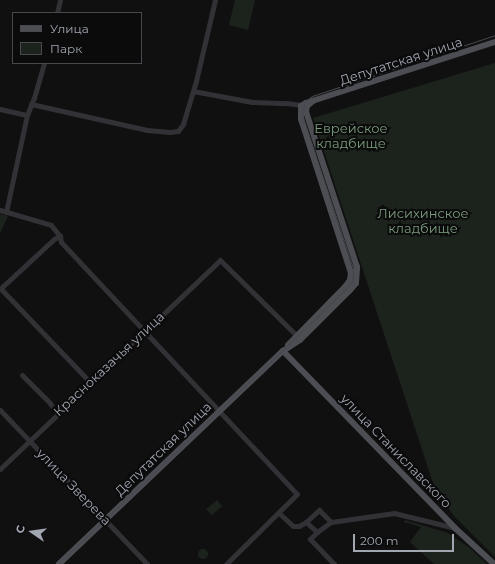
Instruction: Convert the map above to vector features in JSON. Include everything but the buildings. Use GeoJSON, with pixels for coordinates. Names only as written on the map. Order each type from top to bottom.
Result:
{"type":"FeatureCollection","features":[{"type":"Feature","properties":{"kind":"main road","name":"Депутатская улица"},"geometry":{"type":"LineString","coordinates":[[59,564],[220,410],[350,290],[356,282],[358,273],[306,112],[307,106],[312,102],[495,42]]}},
{"type":"Feature","properties":{"kind":"main road"},"geometry":{"type":"LineString","coordinates":[[302,105],[312,102]]}},
{"type":"Feature","properties":{"kind":"main road","name":"Депутатская улица"},"geometry":{"type":"LineString","coordinates":[[298,338],[345,287],[350,280],[351,272],[301,119],[300,111],[302,105]]}},
{"type":"Feature","properties":{"kind":"main road","name":"улица Станиславского"},"geometry":{"type":"LineString","coordinates":[[283,351],[456,528],[494,564]]}},
{"type":"Feature","properties":{"kind":"street"},"geometry":{"type":"LineString","coordinates":[[57,12],[60,0]]}},
{"type":"Feature","properties":{"kind":"street"},"geometry":{"type":"LineString","coordinates":[[31,104],[147,130],[170,132],[178,131],[183,124],[193,91],[215,0]]}},
{"type":"Feature","properties":{"kind":"street"},"geometry":{"type":"LineString","coordinates":[[6,212],[27,114],[44,64]]}},
{"type":"Feature","properties":{"kind":"street"},"geometry":{"type":"LineString","coordinates":[[193,91],[252,102],[286,102],[302,105]]}},
{"type":"Feature","properties":{"kind":"street"},"geometry":{"type":"LineString","coordinates":[[0,109],[27,114]]}},
{"type":"Feature","properties":{"kind":"street"},"geometry":{"type":"LineString","coordinates":[[0,210],[48,223],[60,236],[61,242],[220,410],[297,494],[226,564]]}},
{"type":"Feature","properties":{"kind":"street"},"geometry":{"type":"LineString","coordinates":[[60,236],[54,239],[0,289],[90,382]]}},
{"type":"Feature","properties":{"kind":"street","name":"Красноказачья улица"},"geometry":{"type":"LineString","coordinates":[[0,468],[56,411],[90,382],[220,260],[298,338]]}},
{"type":"Feature","properties":{"kind":"street"},"geometry":{"type":"LineString","coordinates":[[22,375],[50,404]]}},
{"type":"Feature","properties":{"kind":"street","name":"улица Зверева"},"geometry":{"type":"LineString","coordinates":[[0,410],[147,564]]}},
{"type":"Feature","properties":{"kind":"street"},"geometry":{"type":"LineString","coordinates":[[279,512],[294,526],[299,526],[306,522],[319,510],[331,522]]}},
{"type":"Feature","properties":{"kind":"street"},"geometry":{"type":"LineString","coordinates":[[334,564],[310,539],[331,522],[394,513],[456,528]]}},
{"type":"Feature","properties":{"kind":"street"},"geometry":{"type":"LineString","coordinates":[[306,522],[317,532]]}},
{"type":"Feature","properties":{"kind":"green space"},"geometry":{"type":"Polygon","coordinates":[[[235,0],[255,0],[248,30],[229,25],[235,0]]]}},
{"type":"Feature","properties":{"kind":"green space","name":"Лисихинское кладбище"},"geometry":{"type":"Polygon","coordinates":[[[495,63],[495,557],[454,516],[435,489],[313,118],[495,63]]]}},
{"type":"Feature","properties":{"kind":"green space"},"geometry":{"type":"Polygon","coordinates":[[[0,214],[8,216],[0,233],[0,214]]]}},
{"type":"Feature","properties":{"kind":"green space"},"geometry":{"type":"Polygon","coordinates":[[[217,500],[222,506],[211,515],[206,509],[217,500]]]}},
{"type":"Feature","properties":{"kind":"green space"},"geometry":{"type":"Polygon","coordinates":[[[405,520],[448,533],[471,549],[487,564],[434,564],[410,542],[421,527],[404,522],[405,520]]]}},
{"type":"Feature","properties":{"kind":"green space"},"geometry":{"type":"Polygon","coordinates":[[[201,549],[205,549],[207,550],[207,558],[201,559],[198,556],[198,552],[201,549]]]}},
{"type":"Feature","properties":{"kind":"tunnel"},"geometry":{"type":"LineString","coordinates":[[50,403],[55,409]]}},
{"type":"Feature","properties":{"kind":"tram line"},"geometry":{"type":"LineString","coordinates":[[58,564],[283,350],[352,282],[353,268],[304,121],[302,112],[305,102],[312,96],[495,35]]}},
{"type":"Feature","properties":{"kind":"park label","name":"Еврейское кладбище"},"geometry":{"type":"Point","coordinates":[351,136]}}]}
